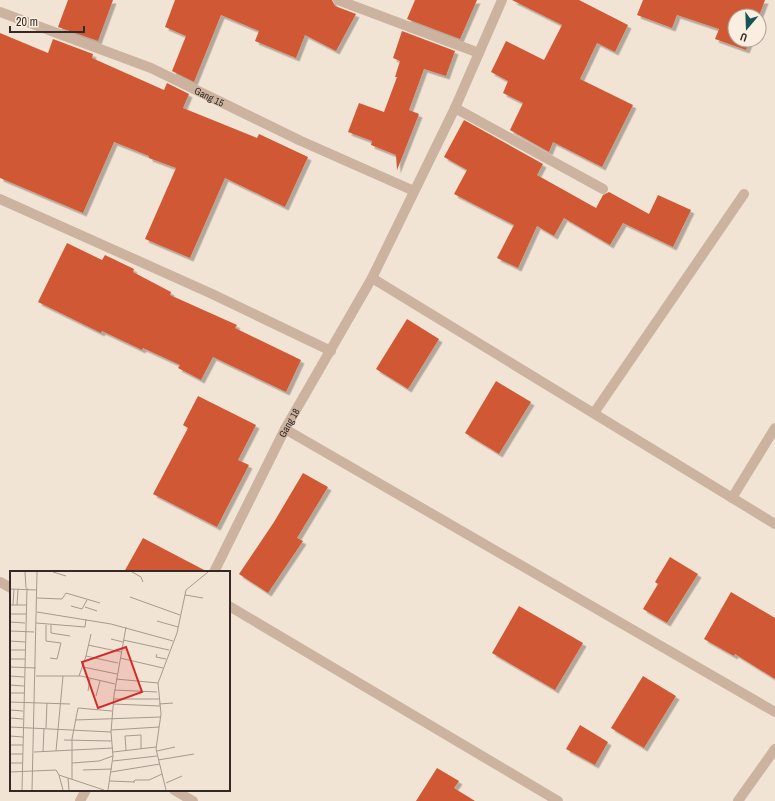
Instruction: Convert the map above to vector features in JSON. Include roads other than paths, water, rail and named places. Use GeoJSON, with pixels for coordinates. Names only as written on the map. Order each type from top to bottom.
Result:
{"type":"FeatureCollection","features":[{"type":"Feature","properties":{"kind":"street"},"geometry":{"type":"LineString","coordinates":[[338,0],[479,53]]}},
{"type":"Feature","properties":{"kind":"street","name":"Gang 18"},"geometry":{"type":"LineString","coordinates":[[214,571],[285,429],[372,278],[455,108],[502,0]]}},
{"type":"Feature","properties":{"kind":"street","name":"Gang 15"},"geometry":{"type":"LineString","coordinates":[[0,12],[151,68],[301,141],[414,191]]}},
{"type":"Feature","properties":{"kind":"street"},"geometry":{"type":"LineString","coordinates":[[455,108],[603,189]]}},
{"type":"Feature","properties":{"kind":"street"},"geometry":{"type":"LineString","coordinates":[[594,413],[744,194]]}},
{"type":"Feature","properties":{"kind":"street"},"geometry":{"type":"LineString","coordinates":[[0,200],[203,289],[331,351]]}},
{"type":"Feature","properties":{"kind":"street"},"geometry":{"type":"LineString","coordinates":[[372,278],[775,524]]}},
{"type":"Feature","properties":{"kind":"street"},"geometry":{"type":"LineString","coordinates":[[732,498],[775,428]]}},
{"type":"Feature","properties":{"kind":"street"},"geometry":{"type":"LineString","coordinates":[[285,429],[775,712]]}},
{"type":"Feature","properties":{"kind":"street"},"geometry":{"type":"LineString","coordinates":[[0,582],[10,587]]}},
{"type":"Feature","properties":{"kind":"street"},"geometry":{"type":"LineString","coordinates":[[230,607],[558,801]]}},
{"type":"Feature","properties":{"kind":"street"},"geometry":{"type":"LineString","coordinates":[[738,801],[775,749]]}},
{"type":"Feature","properties":{"kind":"street"},"geometry":{"type":"LineString","coordinates":[[80,801],[85,791]]}},
{"type":"Feature","properties":{"kind":"street"},"geometry":{"type":"LineString","coordinates":[[176,791],[194,801]]}}]}
